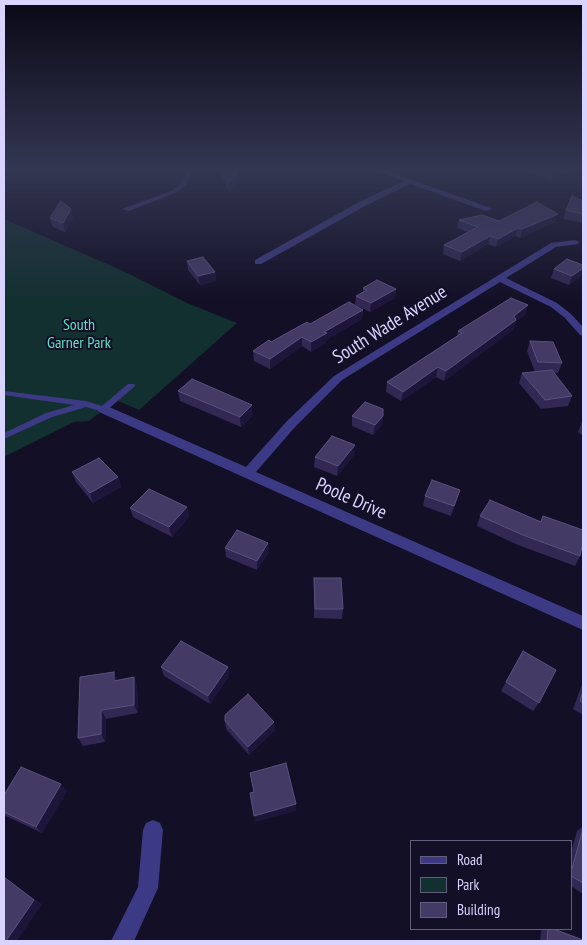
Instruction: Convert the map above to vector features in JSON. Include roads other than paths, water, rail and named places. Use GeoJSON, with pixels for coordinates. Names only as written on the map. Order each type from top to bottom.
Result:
{"type":"FeatureCollection","features":[{"type":"Feature","properties":{"kind":"street"},"geometry":{"type":"LineString","coordinates":[[258,262],[342,215]]}},
{"type":"Feature","properties":{"kind":"street","name":"South Wade Avenue"},"geometry":{"type":"LineString","coordinates":[[248,473],[291,424],[338,378],[558,243],[575,242]]}},
{"type":"Feature","properties":{"kind":"street"},"geometry":{"type":"LineString","coordinates":[[499,278],[554,305],[568,316],[583,333]]}},
{"type":"Feature","properties":{"kind":"street","name":"Poole Drive"},"geometry":{"type":"LineString","coordinates":[[103,409],[583,623]]}},
{"type":"Feature","properties":{"kind":"street"},"geometry":{"type":"LineString","coordinates":[[122,941],[131,927],[148,888],[153,830]]}},
{"type":"Feature","properties":{"kind":"lane"},"geometry":{"type":"LineString","coordinates":[[4,393],[86,404],[103,409],[131,386]]}},
{"type":"Feature","properties":{"kind":"lane"},"geometry":{"type":"LineString","coordinates":[[4,436],[49,415],[86,404]]}},
{"type":"Feature","properties":{"kind":"park label","name":"South Garner Park"},"geometry":{"type":"Point","coordinates":[79,334]}}]}
